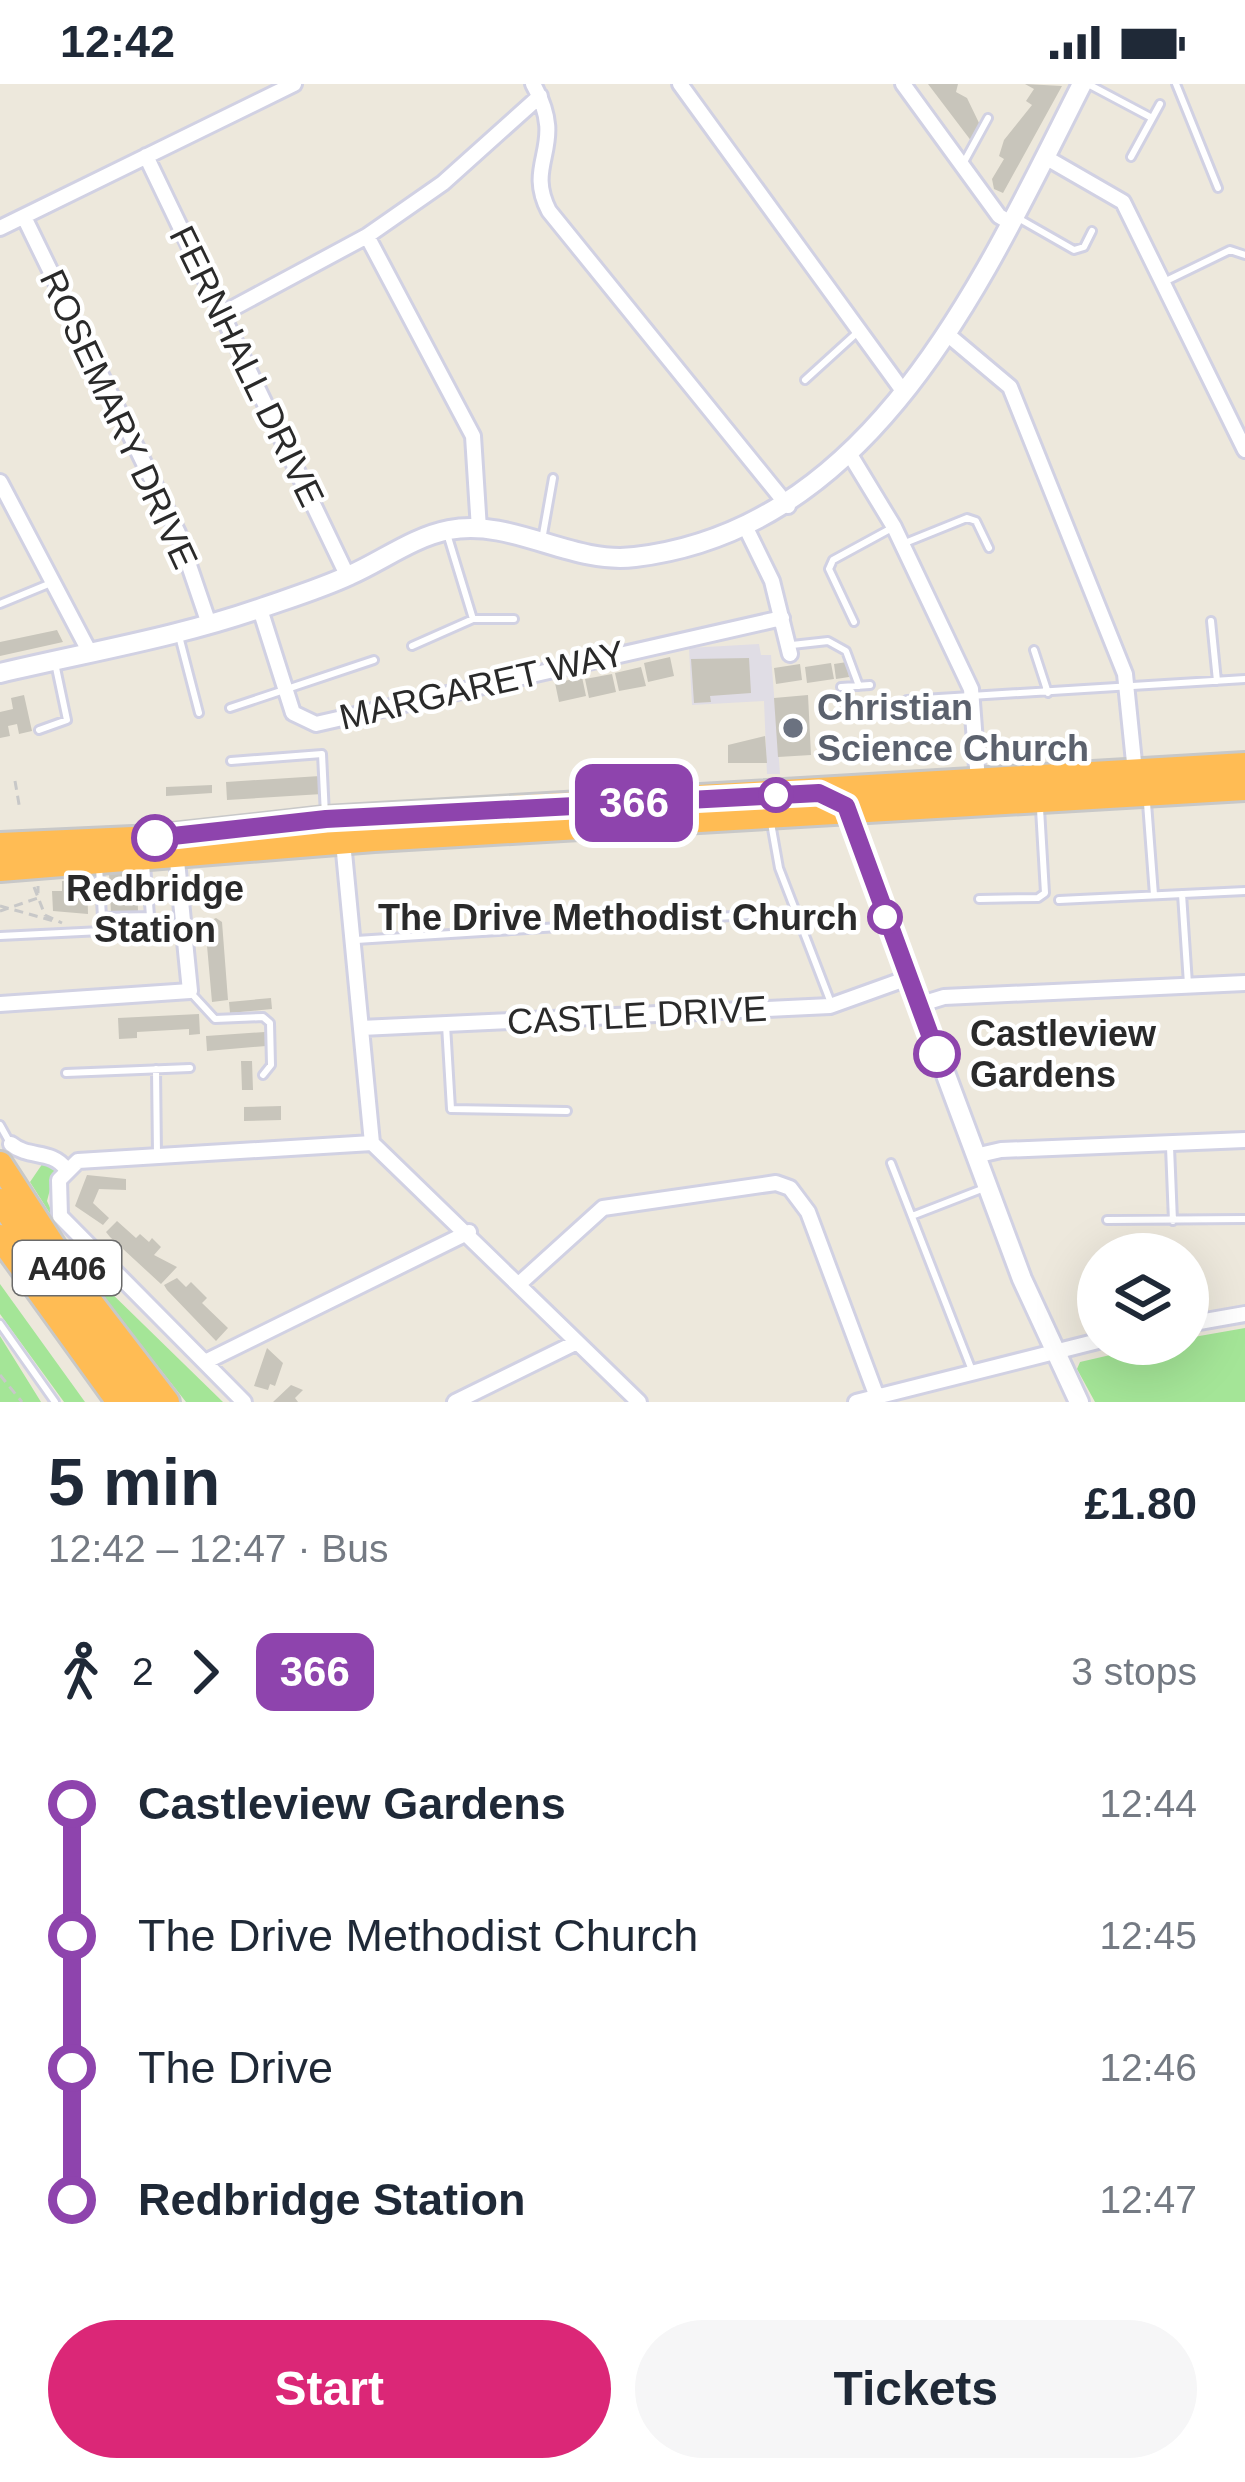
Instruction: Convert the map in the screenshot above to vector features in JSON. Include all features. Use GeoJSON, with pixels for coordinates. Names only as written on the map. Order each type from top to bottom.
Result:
{"type":"FeatureCollection","features":[{"type":"Feature","properties":{"kind":"highway"},"geometry":{"type":"LineString","coordinates":[[0,869],[343,842],[1040,801],[1245,765]]}},
{"type":"Feature","properties":{"kind":"highway"},"geometry":{"type":"LineString","coordinates":[[0,845],[76,843],[326,819],[978,781],[1245,788]]}},
{"type":"Feature","properties":{"kind":"highway","name":"A406"},"geometry":{"type":"LineString","coordinates":[[6,1154],[86,1295],[166,1402]]}},
{"type":"Feature","properties":{"kind":"highway","name":"A406"},"geometry":{"type":"LineString","coordinates":[[0,1201],[142,1402]]}},
{"type":"Feature","properties":{"kind":"highway","name":"A406"},"geometry":{"type":"LineString","coordinates":[[0,1237],[119,1402]]}},
{"type":"Feature","properties":{"kind":"highway","name":"A406"},"geometry":{"type":"LineString","coordinates":[[0,1262],[98,1402]]}},
{"type":"Feature","properties":{"kind":"street"},"geometry":{"type":"LineString","coordinates":[[0,228],[294,84]]}},
{"type":"Feature","properties":{"kind":"street"},"geometry":{"type":"LineString","coordinates":[[680,84],[903,391]]}},
{"type":"Feature","properties":{"kind":"street"},"geometry":{"type":"LineString","coordinates":[[903,84],[999,216],[1013,219]]}},
{"type":"Feature","properties":{"kind":"street"},"geometry":{"type":"LineString","coordinates":[[0,673],[260,608],[348,577],[446,531],[478,529],[595,558],[629,558],[690,547],[746,528],[788,506],[849,452],[947,334],[1085,84]]}},
{"type":"Feature","properties":{"kind":"street"},"geometry":{"type":"LineString","coordinates":[[222,314],[367,236],[443,183],[536,90],[550,123],[540,179],[549,212],[788,506]]}},
{"type":"Feature","properties":{"kind":"street","name":"FERNHALL DRIVE"},"geometry":{"type":"LineString","coordinates":[[146,156],[348,577]]}},
{"type":"Feature","properties":{"kind":"street"},"geometry":{"type":"LineString","coordinates":[[1045,158],[1123,202],[1245,450]]}},
{"type":"Feature","properties":{"kind":"street","name":"ROSEMARY DRIVE"},"geometry":{"type":"LineString","coordinates":[[24,217],[178,533],[209,624]]}},
{"type":"Feature","properties":{"kind":"street"},"geometry":{"type":"LineString","coordinates":[[367,236],[473,436],[478,529]]}},
{"type":"Feature","properties":{"kind":"street"},"geometry":{"type":"LineString","coordinates":[[947,334],[1010,387],[1128,688],[1141,783]]}},
{"type":"Feature","properties":{"kind":"street"},"geometry":{"type":"LineString","coordinates":[[849,452],[894,527],[971,699],[978,781]]}},
{"type":"Feature","properties":{"kind":"street"},"geometry":{"type":"LineString","coordinates":[[0,482],[89,651]]}},
{"type":"Feature","properties":{"kind":"street"},"geometry":{"type":"LineString","coordinates":[[746,528],[772,581],[789,650]]}},
{"type":"Feature","properties":{"kind":"street","name":"MARGARET WAY"},"geometry":{"type":"LineString","coordinates":[[260,608],[293,713],[316,724],[782,618]]}},
{"type":"Feature","properties":{"kind":"street"},"geometry":{"type":"LineString","coordinates":[[819,793],[840,800],[848,813],[987,1187],[1053,1354],[1079,1402]]}},
{"type":"Feature","properties":{"kind":"street"},"geometry":{"type":"LineString","coordinates":[[343,842],[372,1144],[469,1232],[639,1402]]}},
{"type":"Feature","properties":{"kind":"street"},"geometry":{"type":"LineString","coordinates":[[0,1004],[190,991],[179,857],[170,846],[76,843]]}},
{"type":"Feature","properties":{"kind":"street","name":"CASTLE DRIVE"},"geometry":{"type":"LineString","coordinates":[[362,1028],[832,1006],[908,978]]}},
{"type":"Feature","properties":{"kind":"street"},"geometry":{"type":"LineString","coordinates":[[918,1005],[944,997],[1245,983]]}},
{"type":"Feature","properties":{"kind":"street"},"geometry":{"type":"LineString","coordinates":[[975,1156],[1000,1150],[1245,1140]]}},
{"type":"Feature","properties":{"kind":"street"},"geometry":{"type":"LineString","coordinates":[[244,1402],[74,1236],[57,1203],[59,1180],[66,1169],[87,1157],[372,1144]]}},
{"type":"Feature","properties":{"kind":"street"},"geometry":{"type":"LineString","coordinates":[[6,1154],[53,1157],[66,1169]]}},
{"type":"Feature","properties":{"kind":"street"},"geometry":{"type":"LineString","coordinates":[[519,1284],[603,1208],[776,1183],[790,1189],[808,1212],[877,1397]]}},
{"type":"Feature","properties":{"kind":"street"},"geometry":{"type":"LineString","coordinates":[[205,1363],[469,1232]]}},
{"type":"Feature","properties":{"kind":"street"},"geometry":{"type":"LineString","coordinates":[[1209,1320],[1245,1314]]}},
{"type":"Feature","properties":{"kind":"street"},"geometry":{"type":"LineString","coordinates":[[457,1401],[575,1343]]}},
{"type":"Feature","properties":{"kind":"street"},"geometry":{"type":"LineString","coordinates":[[856,1402],[1077,1347]]}},
{"type":"Feature","properties":{"kind":"lane"},"geometry":{"type":"LineString","coordinates":[[1085,84],[1152,118]]}},
{"type":"Feature","properties":{"kind":"lane"},"geometry":{"type":"LineString","coordinates":[[1176,84],[1218,188]]}},
{"type":"Feature","properties":{"kind":"lane"},"geometry":{"type":"LineString","coordinates":[[1131,157],[1160,104]]}},
{"type":"Feature","properties":{"kind":"lane"},"geometry":{"type":"LineString","coordinates":[[962,165],[988,118]]}},
{"type":"Feature","properties":{"kind":"lane"},"geometry":{"type":"LineString","coordinates":[[1013,219],[1074,250],[1084,248],[1092,231]]}},
{"type":"Feature","properties":{"kind":"lane"},"geometry":{"type":"LineString","coordinates":[[1164,282],[1230,250],[1245,255]]}},
{"type":"Feature","properties":{"kind":"lane"},"geometry":{"type":"LineString","coordinates":[[805,380],[860,330]]}},
{"type":"Feature","properties":{"kind":"lane"},"geometry":{"type":"LineString","coordinates":[[541,543],[553,478]]}},
{"type":"Feature","properties":{"kind":"lane"},"geometry":{"type":"LineString","coordinates":[[902,544],[967,518],[976,521],[989,548]]}},
{"type":"Feature","properties":{"kind":"lane"},"geometry":{"type":"LineString","coordinates":[[854,622],[829,569],[832,560],[894,527]]}},
{"type":"Feature","properties":{"kind":"lane"},"geometry":{"type":"LineString","coordinates":[[446,531],[473,619]]}},
{"type":"Feature","properties":{"kind":"lane"},"geometry":{"type":"LineString","coordinates":[[0,604],[51,583]]}},
{"type":"Feature","properties":{"kind":"lane"},"geometry":{"type":"LineString","coordinates":[[412,646],[473,619],[514,619]]}},
{"type":"Feature","properties":{"kind":"lane"},"geometry":{"type":"LineString","coordinates":[[1210,621],[1217,681]]}},
{"type":"Feature","properties":{"kind":"lane"},"geometry":{"type":"LineString","coordinates":[[178,631],[200,713]]}},
{"type":"Feature","properties":{"kind":"lane"},"geometry":{"type":"LineString","coordinates":[[789,650],[828,641],[846,651],[860,686]]}},
{"type":"Feature","properties":{"kind":"lane"},"geometry":{"type":"LineString","coordinates":[[1034,650],[1048,693]]}},
{"type":"Feature","properties":{"kind":"lane"},"geometry":{"type":"LineString","coordinates":[[39,730],[67,720],[54,660]]}},
{"type":"Feature","properties":{"kind":"lane"},"geometry":{"type":"LineString","coordinates":[[230,708],[374,660]]}},
{"type":"Feature","properties":{"kind":"lane"},"geometry":{"type":"LineString","coordinates":[[907,700],[1245,679]]}},
{"type":"Feature","properties":{"kind":"lane"},"geometry":{"type":"LineString","coordinates":[[841,687],[870,685]]}},
{"type":"Feature","properties":{"kind":"lane"},"geometry":{"type":"LineString","coordinates":[[231,761],[322,754],[326,819]]}},
{"type":"Feature","properties":{"kind":"lane"},"geometry":{"type":"LineString","coordinates":[[1141,783],[1154,895]]}},
{"type":"Feature","properties":{"kind":"lane"},"geometry":{"type":"LineString","coordinates":[[979,899],[1038,898],[1045,893],[1040,801]]}},
{"type":"Feature","properties":{"kind":"lane"},"geometry":{"type":"LineString","coordinates":[[770,817],[779,868],[832,1006]]}},
{"type":"Feature","properties":{"kind":"lane"},"geometry":{"type":"LineString","coordinates":[[99,863],[102,917],[150,916],[146,860]]}},
{"type":"Feature","properties":{"kind":"lane"},"geometry":{"type":"LineString","coordinates":[[1059,900],[1245,891]]}},
{"type":"Feature","properties":{"kind":"lane"},"geometry":{"type":"LineString","coordinates":[[1182,894],[1188,988]]}},
{"type":"Feature","properties":{"kind":"lane"},"geometry":{"type":"LineString","coordinates":[[351,940],[796,913]]}},
{"type":"Feature","properties":{"kind":"lane"},"geometry":{"type":"LineString","coordinates":[[0,936],[186,926]]}},
{"type":"Feature","properties":{"kind":"lane"},"geometry":{"type":"LineString","coordinates":[[190,991],[215,1019],[268,1020],[271,1065],[263,1075]]}},
{"type":"Feature","properties":{"kind":"lane"},"geometry":{"type":"LineString","coordinates":[[446,1023],[451,1108],[566,1111]]}},
{"type":"Feature","properties":{"kind":"lane"},"geometry":{"type":"LineString","coordinates":[[66,1073],[190,1068]]}},
{"type":"Feature","properties":{"kind":"lane"},"geometry":{"type":"LineString","coordinates":[[156,1069],[157,1155]]}},
{"type":"Feature","properties":{"kind":"lane"},"geometry":{"type":"LineString","coordinates":[[0,1125],[6,1154]]}},
{"type":"Feature","properties":{"kind":"lane"},"geometry":{"type":"LineString","coordinates":[[1170,1146],[1173,1221]]}},
{"type":"Feature","properties":{"kind":"lane"},"geometry":{"type":"LineString","coordinates":[[891,1163],[973,1374]]}},
{"type":"Feature","properties":{"kind":"lane"},"geometry":{"type":"LineString","coordinates":[[912,1216],[987,1187]]}},
{"type":"Feature","properties":{"kind":"lane"},"geometry":{"type":"LineString","coordinates":[[1107,1220],[1245,1219]]}},
{"type":"Feature","properties":{"kind":"lane"},"geometry":{"type":"LineString","coordinates":[[0,1324],[56,1402]]}},
{"type":"Feature","properties":{"kind":"path"},"geometry":{"type":"LineString","coordinates":[[14,781],[20,810]]}},
{"type":"Feature","properties":{"kind":"path"},"geometry":{"type":"LineString","coordinates":[[0,909],[35,900],[36,884]]}},
{"type":"Feature","properties":{"kind":"path"},"geometry":{"type":"LineString","coordinates":[[0,909],[54,922]]}},
{"type":"Feature","properties":{"kind":"path"},"geometry":{"type":"LineString","coordinates":[[0,1375],[22,1402]]}},
{"type":"Feature","properties":{"kind":"shaded area"},"geometry":{"type":"Polygon","coordinates":[[[759,644],[761,655],[771,655],[780,774],[767,774],[764,701],[692,705],[689,648],[759,644]]]}},
{"type":"Feature","properties":{"kind":"green space"},"geometry":{"type":"Polygon","coordinates":[[[45,1160],[55,1170],[47,1201],[58,1226],[30,1182],[45,1160]]]}},
{"type":"Feature","properties":{"kind":"green space"},"geometry":{"type":"Polygon","coordinates":[[[63,1246],[223,1402],[186,1402],[63,1246]]]}},
{"type":"Feature","properties":{"kind":"green space"},"geometry":{"type":"Polygon","coordinates":[[[0,1284],[85,1402],[64,1402],[0,1314],[0,1284]]]}},
{"type":"Feature","properties":{"kind":"green space"},"geometry":{"type":"Polygon","coordinates":[[[1245,1328],[1245,1402],[1095,1402],[1077,1369],[1079,1365],[1209,1365],[1209,1334],[1245,1328]]]}},
{"type":"Feature","properties":{"kind":"green space"},"geometry":{"type":"Polygon","coordinates":[[[0,1336],[41,1402],[0,1402],[0,1336]]]}},
{"type":"Feature","properties":{"kind":"building"},"geometry":{"type":"Polygon","coordinates":[[[928,84],[958,84],[956,92],[967,98],[980,125],[972,142],[928,84]]]}},
{"type":"Feature","properties":{"kind":"building"},"geometry":{"type":"Polygon","coordinates":[[[1025,84],[1062,86],[1003,193],[994,189],[992,179],[1004,159],[999,156],[1004,140],[1032,105],[1026,101],[1034,89],[1025,84]]]}},
{"type":"Feature","properties":{"kind":"building"},"geometry":{"type":"Polygon","coordinates":[[[57,630],[63,642],[0,656],[0,642],[57,630]]]}},
{"type":"Feature","properties":{"kind":"building"},"geometry":{"type":"Polygon","coordinates":[[[670,657],[674,676],[648,682],[644,663],[670,657]]]}},
{"type":"Feature","properties":{"kind":"building"},"geometry":{"type":"Polygon","coordinates":[[[749,658],[751,693],[710,696],[711,702],[694,703],[691,659],[749,658]]]}},
{"type":"Feature","properties":{"kind":"building"},"geometry":{"type":"Polygon","coordinates":[[[847,662],[849,677],[836,679],[834,664],[847,662]]]}},
{"type":"Feature","properties":{"kind":"building"},"geometry":{"type":"Polygon","coordinates":[[[831,663],[834,679],[807,683],[805,667],[831,663]]]}},
{"type":"Feature","properties":{"kind":"building"},"geometry":{"type":"Polygon","coordinates":[[[800,664],[802,680],[776,684],[774,668],[800,664]]]}},
{"type":"Feature","properties":{"kind":"building"},"geometry":{"type":"Polygon","coordinates":[[[641,667],[646,686],[619,691],[615,673],[641,667]]]}},
{"type":"Feature","properties":{"kind":"building"},"geometry":{"type":"Polygon","coordinates":[[[612,674],[616,692],[589,698],[585,679],[612,674]]]}},
{"type":"Feature","properties":{"kind":"building"},"geometry":{"type":"Polygon","coordinates":[[[582,677],[586,696],[559,702],[555,683],[582,677]]]}},
{"type":"Feature","properties":{"kind":"building"},"geometry":{"type":"Polygon","coordinates":[[[24,695],[32,731],[19,734],[17,724],[8,726],[10,736],[0,738],[0,712],[13,709],[11,698],[24,695]]]}},
{"type":"Feature","properties":{"kind":"building","name":"Christian Science Church"},"geometry":{"type":"Polygon","coordinates":[[[808,695],[811,755],[778,757],[774,698],[808,695]]]}},
{"type":"Feature","properties":{"kind":"building"},"geometry":{"type":"Polygon","coordinates":[[[765,736],[767,763],[728,763],[728,745],[765,736]]]}},
{"type":"Feature","properties":{"kind":"building"},"geometry":{"type":"Polygon","coordinates":[[[320,776],[322,794],[227,800],[226,782],[320,776]]]}},
{"type":"Feature","properties":{"kind":"building"},"geometry":{"type":"Polygon","coordinates":[[[212,785],[212,793],[166,796],[166,787],[212,785]]]}},
{"type":"Feature","properties":{"kind":"building"},"geometry":{"type":"Polygon","coordinates":[[[137,873],[138,912],[111,913],[109,874],[137,873]]]}},
{"type":"Feature","properties":{"kind":"building"},"geometry":{"type":"Polygon","coordinates":[[[87,880],[88,914],[53,911],[52,891],[62,891],[62,881],[87,880]]]}},
{"type":"Feature","properties":{"kind":"building"},"geometry":{"type":"Polygon","coordinates":[[[216,918],[222,922],[228,1000],[212,1002],[205,923],[216,918]]]}},
{"type":"Feature","properties":{"kind":"building"},"geometry":{"type":"Polygon","coordinates":[[[271,998],[272,1009],[230,1013],[229,1002],[271,998]]]}},
{"type":"Feature","properties":{"kind":"building"},"geometry":{"type":"Polygon","coordinates":[[[199,1014],[200,1034],[189,1035],[189,1029],[137,1032],[137,1038],[119,1039],[118,1018],[199,1014]]]}},
{"type":"Feature","properties":{"kind":"building"},"geometry":{"type":"Polygon","coordinates":[[[265,1032],[266,1046],[207,1051],[206,1036],[265,1032]]]}},
{"type":"Feature","properties":{"kind":"building"},"geometry":{"type":"Polygon","coordinates":[[[241,1061],[252,1061],[253,1090],[242,1090],[241,1061]]]}},
{"type":"Feature","properties":{"kind":"building"},"geometry":{"type":"Polygon","coordinates":[[[281,1106],[281,1120],[244,1121],[244,1107],[281,1106]]]}},
{"type":"Feature","properties":{"kind":"building"},"geometry":{"type":"Polygon","coordinates":[[[87,1175],[126,1179],[126,1190],[99,1189],[93,1203],[109,1218],[103,1225],[75,1206],[87,1175]]]}},
{"type":"Feature","properties":{"kind":"building"},"geometry":{"type":"Polygon","coordinates":[[[117,1221],[136,1238],[140,1234],[149,1242],[152,1238],[161,1247],[154,1255],[177,1267],[161,1284],[106,1232],[117,1221]]]}},
{"type":"Feature","properties":{"kind":"building"},"geometry":{"type":"Polygon","coordinates":[[[177,1278],[186,1287],[191,1282],[207,1298],[202,1303],[228,1328],[216,1341],[167,1290],[164,1285],[177,1278]]]}},
{"type":"Feature","properties":{"kind":"building"},"geometry":{"type":"Polygon","coordinates":[[[267,1348],[283,1363],[275,1386],[270,1384],[268,1390],[254,1386],[267,1348]]]}},
{"type":"Feature","properties":{"kind":"building"},"geometry":{"type":"Polygon","coordinates":[[[291,1385],[303,1390],[295,1398],[298,1402],[273,1402],[291,1385]]]}},
{"type":"Feature","properties":{"kind":"bus line","name":"366"},"geometry":{"type":"LineString","coordinates":[[155,838],[326,819],[819,793],[846,806],[937,1054]]}},
{"type":"Feature","properties":{"kind":"place","name":"Christian Science Church"},"geometry":{"type":"Point","coordinates":[793,728]}},
{"type":"Feature","properties":{"kind":"place","name":"Redbridge Station"},"geometry":{"type":"Point","coordinates":[155,838]}},
{"type":"Feature","properties":{"kind":"place","name":"The Drive Methodist Church"},"geometry":{"type":"Point","coordinates":[885,917]}},
{"type":"Feature","properties":{"kind":"place","name":"Castleview Gardens"},"geometry":{"type":"Point","coordinates":[937,1054]}}]}
